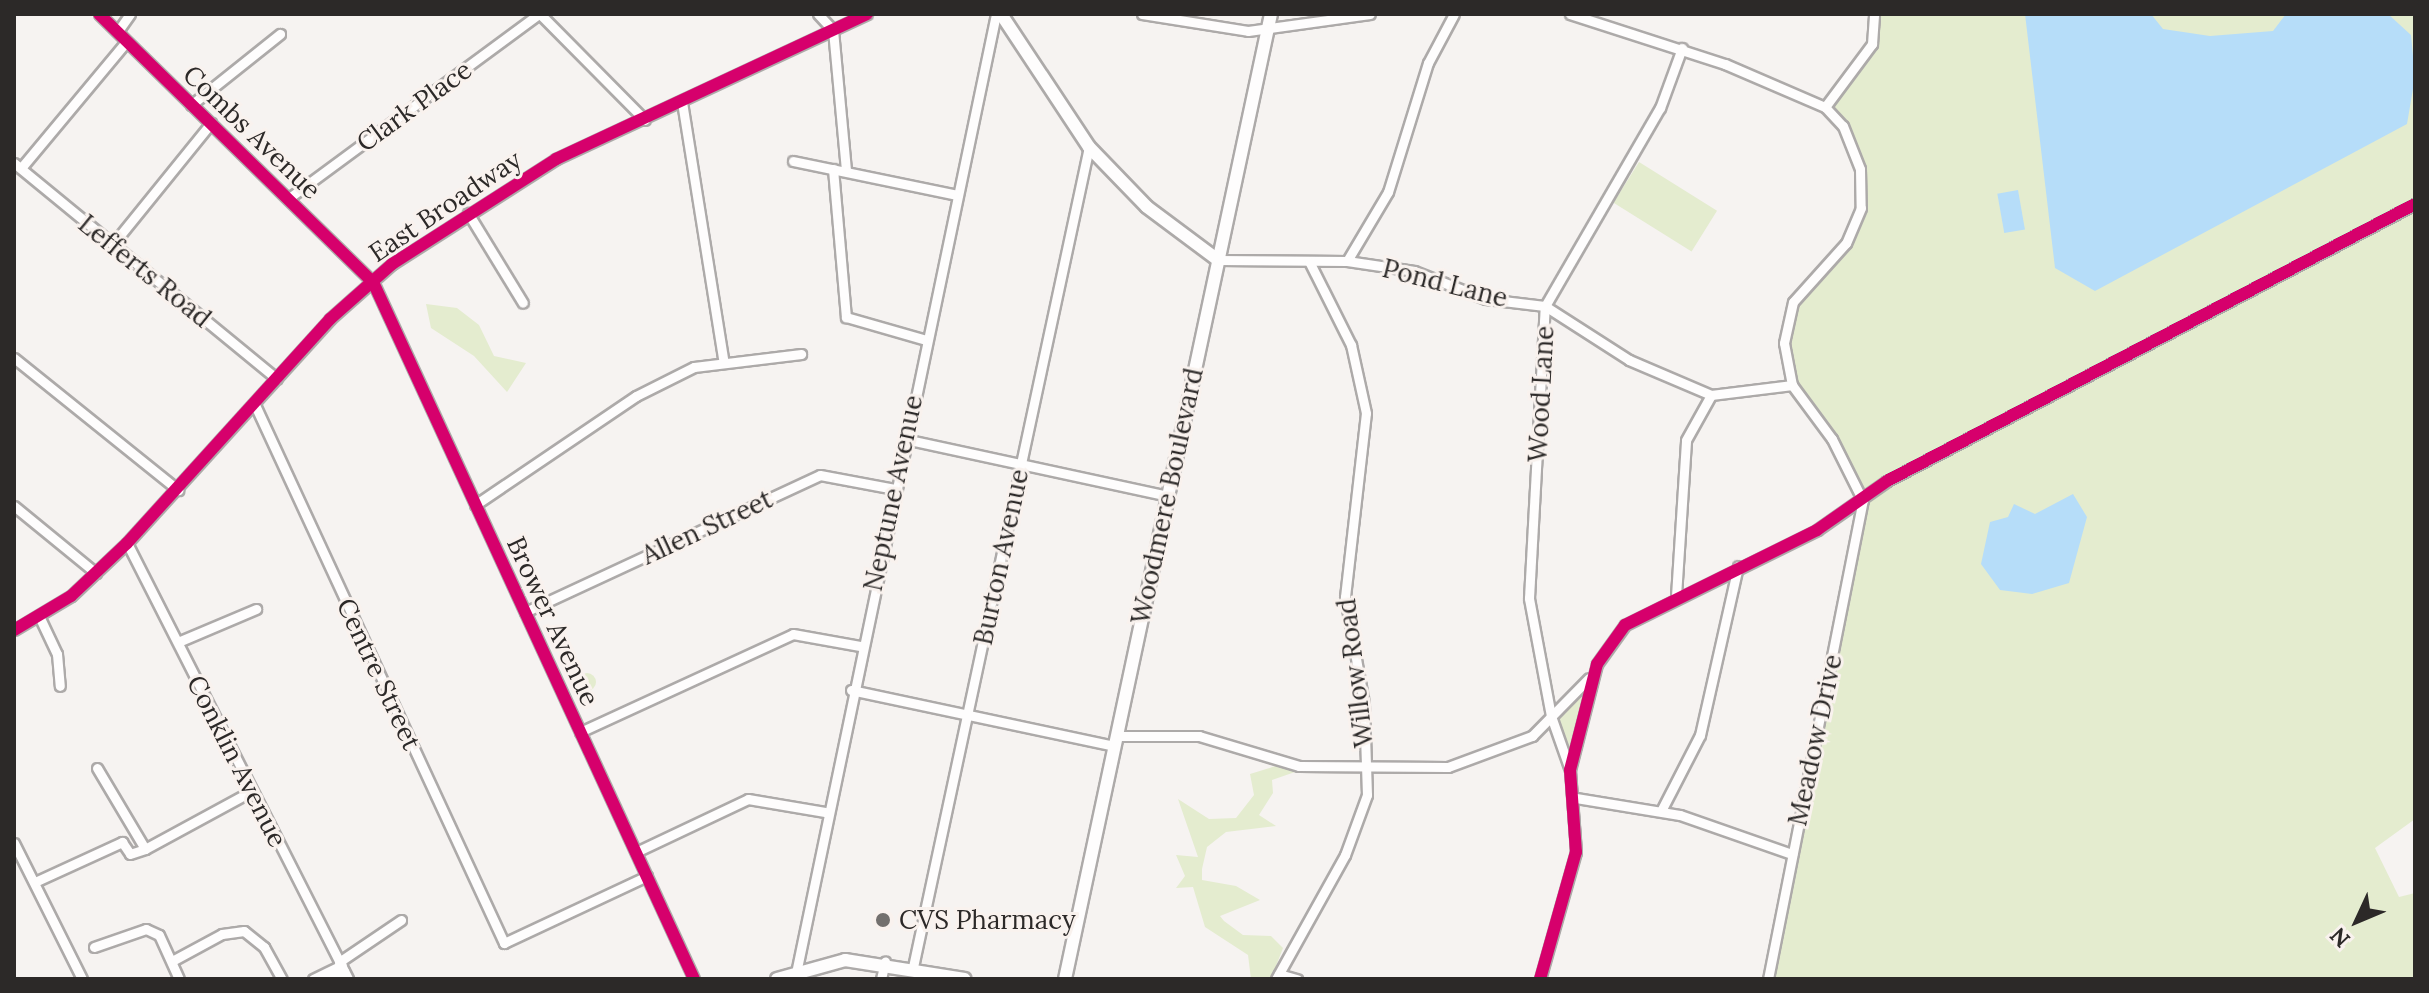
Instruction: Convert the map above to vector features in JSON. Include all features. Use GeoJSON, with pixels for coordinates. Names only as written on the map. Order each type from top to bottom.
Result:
{"type":"FeatureCollection","features":[{"type":"Feature","properties":{"kind":"street","name":"Combs Avenue"},"geometry":{"type":"LineString","coordinates":[[99,14],[373,282]]}},
{"type":"Feature","properties":{"kind":"street"},"geometry":{"type":"LineString","coordinates":[[118,31],[130,14]]}},
{"type":"Feature","properties":{"kind":"street"},"geometry":{"type":"LineString","coordinates":[[540,14],[645,120]]}},
{"type":"Feature","properties":{"kind":"street","name":"Clark Place"},"geometry":{"type":"LineString","coordinates":[[289,198],[540,14]]}},
{"type":"Feature","properties":{"kind":"street"},"geometry":{"type":"LineString","coordinates":[[818,14],[833,30],[846,171]]}},
{"type":"Feature","properties":{"kind":"street","name":"East Broadway"},"geometry":{"type":"LineString","coordinates":[[14,630],[39,616],[96,573],[178,490],[277,379],[373,282],[468,213],[556,159],[867,14]]}},
{"type":"Feature","properties":{"kind":"street"},"geometry":{"type":"LineString","coordinates":[[999,14],[1089,147],[1147,207],[1218,260]]}},
{"type":"Feature","properties":{"kind":"street","name":"Neptune Avenue"},"geometry":{"type":"LineString","coordinates":[[796,973],[825,812],[860,646],[999,14]]}},
{"type":"Feature","properties":{"kind":"street"},"geometry":{"type":"LineString","coordinates":[[1142,14],[1207,29],[1268,29],[1370,14]]}},
{"type":"Feature","properties":{"kind":"street","name":"Woodmere Boulevard"},"geometry":{"type":"LineString","coordinates":[[1065,979],[1271,14]]}},
{"type":"Feature","properties":{"kind":"street"},"geometry":{"type":"LineString","coordinates":[[1347,261],[1388,192],[1427,66],[1454,14]]}},
{"type":"Feature","properties":{"kind":"street"},"geometry":{"type":"LineString","coordinates":[[1570,14],[1682,48],[1825,107],[1855,153],[1861,208],[1846,243],[1788,310],[1784,343],[1792,385],[1832,439],[1863,501]]}},
{"type":"Feature","properties":{"kind":"street"},"geometry":{"type":"LineString","coordinates":[[1825,107],[1872,44],[1874,14]]}},
{"type":"Feature","properties":{"kind":"street"},"geometry":{"type":"LineString","coordinates":[[191,105],[280,34]]}},
{"type":"Feature","properties":{"kind":"street"},"geometry":{"type":"LineString","coordinates":[[17,165],[126,42]]}},
{"type":"Feature","properties":{"kind":"street","name":"Wood Lane"},"geometry":{"type":"LineString","coordinates":[[1540,979],[1576,852],[1576,798],[1553,721],[1529,598],[1545,306],[1660,108],[1682,48]]}},
{"type":"Feature","properties":{"kind":"street"},"geometry":{"type":"LineString","coordinates":[[682,102],[724,363]]}},
{"type":"Feature","properties":{"kind":"street"},"geometry":{"type":"LineString","coordinates":[[113,244],[211,123]]}},
{"type":"Feature","properties":{"kind":"street","name":"Burton Avenue"},"geometry":{"type":"LineString","coordinates":[[913,967],[1089,147]]}},
{"type":"Feature","properties":{"kind":"street"},"geometry":{"type":"LineString","coordinates":[[793,161],[957,195]]}},
{"type":"Feature","properties":{"kind":"street","name":"Lefferts Road"},"geometry":{"type":"LineString","coordinates":[[17,165],[277,379]]}},
{"type":"Feature","properties":{"kind":"street"},"geometry":{"type":"LineString","coordinates":[[833,169],[846,317],[926,340]]}},
{"type":"Feature","properties":{"kind":"street"},"geometry":{"type":"LineString","coordinates":[[851,690],[967,715],[1116,741],[1174,733],[1299,766],[1412,772],[1471,762],[1553,721],[1625,625],[1863,501],[1999,420],[2415,204]]}},
{"type":"Feature","properties":{"kind":"street"},"geometry":{"type":"LineString","coordinates":[[468,213],[523,303]]}},
{"type":"Feature","properties":{"kind":"street","name":"Pond Lane"},"geometry":{"type":"LineString","coordinates":[[1218,260],[1347,261],[1424,274],[1486,299],[1545,306],[1629,360],[1711,395]]}},
{"type":"Feature","properties":{"kind":"street","name":"Willow Road"},"geometry":{"type":"LineString","coordinates":[[1278,977],[1361,819],[1366,768],[1364,703],[1345,597],[1366,413],[1351,345],[1310,263]]}},
{"type":"Feature","properties":{"kind":"street","name":"Brower Avenue"},"geometry":{"type":"LineString","coordinates":[[373,282],[694,979]]}},
{"type":"Feature","properties":{"kind":"street"},"geometry":{"type":"LineString","coordinates":[[475,505],[636,396],[694,367],[801,354]]}},
{"type":"Feature","properties":{"kind":"street"},"geometry":{"type":"LineString","coordinates":[[14,358],[178,490]]}},
{"type":"Feature","properties":{"kind":"street"},"geometry":{"type":"LineString","coordinates":[[1676,596],[1686,440],[1711,395],[1792,385]]}},
{"type":"Feature","properties":{"kind":"street","name":"Centre Street"},"geometry":{"type":"LineString","coordinates":[[255,405],[504,943],[647,876]]}},
{"type":"Feature","properties":{"kind":"street"},"geometry":{"type":"LineString","coordinates":[[905,439],[1168,496]]}},
{"type":"Feature","properties":{"kind":"street","name":"Allen Street"},"geometry":{"type":"LineString","coordinates":[[525,612],[820,475],[895,489]]}},
{"type":"Feature","properties":{"kind":"street","name":"Meadow Drive"},"geometry":{"type":"LineString","coordinates":[[1768,979],[1863,501]]}},
{"type":"Feature","properties":{"kind":"street"},"geometry":{"type":"LineString","coordinates":[[14,506],[96,573]]}},
{"type":"Feature","properties":{"kind":"street","name":"Conklin Avenue"},"geometry":{"type":"LineString","coordinates":[[127,543],[343,969]]}},
{"type":"Feature","properties":{"kind":"street"},"geometry":{"type":"LineString","coordinates":[[1661,811],[1700,735],[1738,566]]}},
{"type":"Feature","properties":{"kind":"street"},"geometry":{"type":"LineString","coordinates":[[178,642],[256,609]]}},
{"type":"Feature","properties":{"kind":"street"},"geometry":{"type":"LineString","coordinates":[[39,616],[57,654],[60,686]]}},
{"type":"Feature","properties":{"kind":"street"},"geometry":{"type":"LineString","coordinates":[[580,732],[793,634],[860,646]]}},
{"type":"Feature","properties":{"kind":"street"},"geometry":{"type":"LineString","coordinates":[[1570,770],[1597,664]]}},
{"type":"Feature","properties":{"kind":"street"},"geometry":{"type":"LineString","coordinates":[[97,768],[145,849]]}},
{"type":"Feature","properties":{"kind":"street"},"geometry":{"type":"LineString","coordinates":[[37,881],[122,842],[130,854],[145,849],[252,791]]}},
{"type":"Feature","properties":{"kind":"street"},"geometry":{"type":"LineString","coordinates":[[1576,798],[1661,811],[1792,854]]}},
{"type":"Feature","properties":{"kind":"street"},"geometry":{"type":"LineString","coordinates":[[636,852],[748,799],[825,812]]}},
{"type":"Feature","properties":{"kind":"street"},"geometry":{"type":"LineString","coordinates":[[14,843],[37,881],[82,979]]}},
{"type":"Feature","properties":{"kind":"street"},"geometry":{"type":"LineString","coordinates":[[329,979],[401,920]]}},
{"type":"Feature","properties":{"kind":"street"},"geometry":{"type":"LineString","coordinates":[[94,947],[146,929],[159,935],[179,979]]}},
{"type":"Feature","properties":{"kind":"street"},"geometry":{"type":"LineString","coordinates":[[172,961],[222,934],[244,931],[264,947],[282,979]]}},
{"type":"Feature","properties":{"kind":"street"},"geometry":{"type":"LineString","coordinates":[[777,979],[845,960],[885,961],[965,979]]}},
{"type":"Feature","properties":{"kind":"street"},"geometry":{"type":"LineString","coordinates":[[881,979],[885,961]]}},
{"type":"Feature","properties":{"kind":"street"},"geometry":{"type":"LineString","coordinates":[[313,979],[343,969]]}},
{"type":"Feature","properties":{"kind":"street"},"geometry":{"type":"LineString","coordinates":[[1278,977],[1297,979]]}},
{"type":"Feature","properties":{"kind":"green space"},"geometry":{"type":"Polygon","coordinates":[[[1872,14],[2415,14],[2415,819],[2375,848],[2399,897],[2415,893],[2415,979],[1771,979],[1863,502],[1793,377],[1784,343],[1788,310],[1855,227],[1861,191],[1855,153],[1825,107],[1874,34],[1872,14]]]}},
{"type":"Feature","properties":{"kind":"green space"},"geometry":{"type":"Polygon","coordinates":[[[1639,162],[1717,211],[1692,251],[1614,203],[1639,162]]]}},
{"type":"Feature","properties":{"kind":"green space"},"geometry":{"type":"Polygon","coordinates":[[[426,304],[457,308],[479,325],[494,356],[526,363],[507,392],[474,356],[431,328],[426,304]]]}},
{"type":"Feature","properties":{"kind":"green space"},"geometry":{"type":"Polygon","coordinates":[[[583,673],[591,673],[596,682],[594,689],[583,691],[578,686],[578,678],[583,673]]]}},
{"type":"Feature","properties":{"kind":"green space"},"geometry":{"type":"Polygon","coordinates":[[[1589,686],[1570,763],[1555,722],[1589,686]]]}},
{"type":"Feature","properties":{"kind":"green space"},"geometry":{"type":"Polygon","coordinates":[[[1279,765],[1295,772],[1272,780],[1273,793],[1259,815],[1276,826],[1226,832],[1207,847],[1202,869],[1202,880],[1236,886],[1260,900],[1220,916],[1224,921],[1243,935],[1271,936],[1283,948],[1271,979],[1251,979],[1248,955],[1205,927],[1193,887],[1176,888],[1185,876],[1176,855],[1198,857],[1178,799],[1209,819],[1236,818],[1254,795],[1250,774],[1279,765]]]}},
{"type":"Feature","properties":{"kind":"water"},"geometry":{"type":"Polygon","coordinates":[[[2025,14],[2151,14],[2163,29],[2210,36],[2273,31],[2286,14],[2388,14],[2411,35],[2415,77],[2407,124],[2095,291],[2055,268],[2025,14]]]}},
{"type":"Feature","properties":{"kind":"water"},"geometry":{"type":"Polygon","coordinates":[[[2018,190],[2025,229],[2004,233],[1997,194],[2018,190]]]}},
{"type":"Feature","properties":{"kind":"water"},"geometry":{"type":"Polygon","coordinates":[[[2073,494],[2087,517],[2069,583],[2032,594],[2000,590],[1981,564],[1990,522],[2008,517],[2014,504],[2035,514],[2073,494]]]}},
{"type":"Feature","properties":{"kind":"cycle path"},"geometry":{"type":"LineString","coordinates":[[99,14],[373,282],[694,979]]}},
{"type":"Feature","properties":{"kind":"cycle path"},"geometry":{"type":"LineString","coordinates":[[14,630],[71,596],[127,543],[330,319],[392,264],[556,159],[867,14]]}},
{"type":"Feature","properties":{"kind":"cycle path"},"geometry":{"type":"LineString","coordinates":[[1540,979],[1576,852],[1570,770],[1597,664],[1625,625],[1817,530],[1887,481],[2415,204]]}},
{"type":"Feature","properties":{"kind":"place","name":"CVS Pharmacy"},"geometry":{"type":"Point","coordinates":[883,920]}}]}
